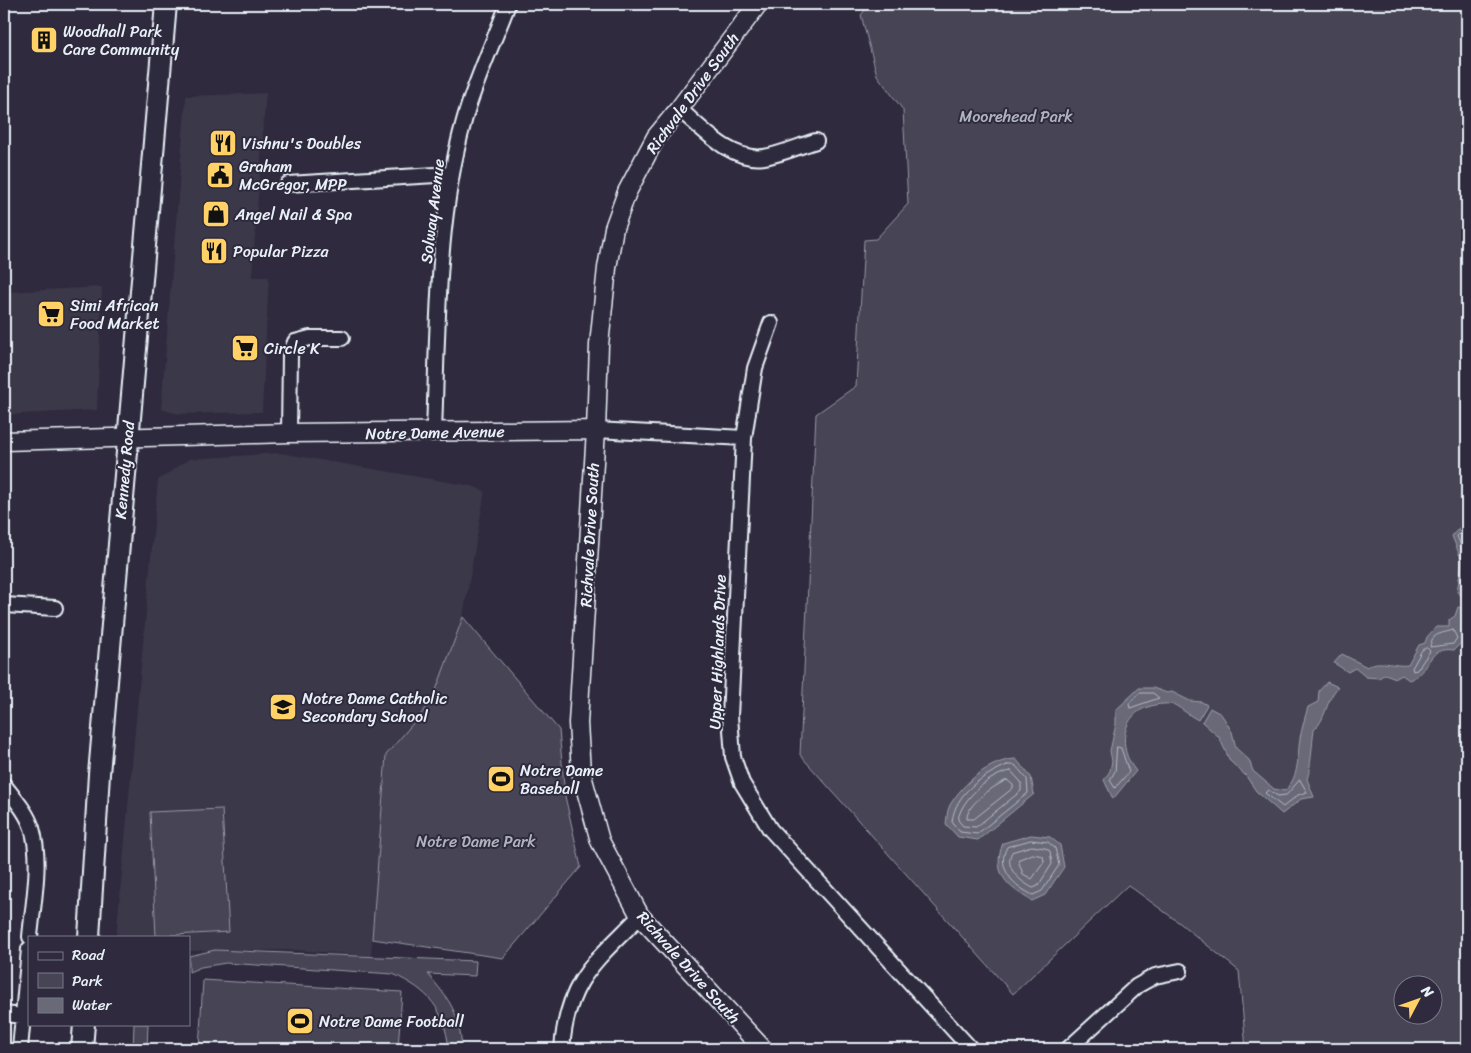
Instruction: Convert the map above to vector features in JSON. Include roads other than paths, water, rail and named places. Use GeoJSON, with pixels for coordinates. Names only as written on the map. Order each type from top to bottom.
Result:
{"type":"FeatureCollection","features":[{"type":"Feature","properties":{"kind":"main road","name":"Kennedy Road"},"geometry":{"type":"LineString","coordinates":[[89,936],[99,774],[166,4]]}},
{"type":"Feature","properties":{"kind":"main road"},"geometry":{"type":"LineString","coordinates":[[82,1049],[84,1026]]}},
{"type":"Feature","properties":{"kind":"street","name":"Solway Avenue"},"geometry":{"type":"LineString","coordinates":[[434,432],[440,293],[452,174],[464,121],[508,4]]}},
{"type":"Feature","properties":{"kind":"street","name":"Richvale Drive South"},"geometry":{"type":"LineString","coordinates":[[756,4],[679,109],[656,137],[627,192],[614,228],[607,268],[599,344],[596,430],[578,723],[581,772],[600,841],[640,916],[763,1049]]}},
{"type":"Feature","properties":{"kind":"street"},"geometry":{"type":"LineString","coordinates":[[679,109],[723,147],[746,156],[763,157],[816,141]]}},
{"type":"Feature","properties":{"kind":"street"},"geometry":{"type":"LineString","coordinates":[[288,184],[452,174]]}},
{"type":"Feature","properties":{"kind":"street","name":"Upper Highlands Drive"},"geometry":{"type":"LineString","coordinates":[[771,323],[755,368],[744,438],[730,716],[733,757],[742,783],[770,829],[971,1049]]}},
{"type":"Feature","properties":{"kind":"street"},"geometry":{"type":"LineString","coordinates":[[289,433],[290,355],[295,342],[310,338],[342,338]]}},
{"type":"Feature","properties":{"kind":"street","name":"Notre Dame Avenue"},"geometry":{"type":"LineString","coordinates":[[4,441],[127,436],[596,430],[744,438]]}},
{"type":"Feature","properties":{"kind":"street"},"geometry":{"type":"LineString","coordinates":[[4,605],[55,608]]}},
{"type":"Feature","properties":{"kind":"street"},"geometry":{"type":"LineString","coordinates":[[4,786],[26,815],[32,828],[37,852],[30,936]]}},
{"type":"Feature","properties":{"kind":"street"},"geometry":{"type":"LineString","coordinates":[[562,1049],[564,1022],[576,988],[591,965],[640,916]]}},
{"type":"Feature","properties":{"kind":"street"},"geometry":{"type":"LineString","coordinates":[[20,1049],[28,960]]}},
{"type":"Feature","properties":{"kind":"street"},"geometry":{"type":"LineString","coordinates":[[1068,1049],[1137,986],[1155,976],[1180,971]]}},
{"type":"Feature","properties":{"kind":"street"},"geometry":{"type":"LineString","coordinates":[[4,1014],[23,1016]]}},
{"type":"Feature","properties":{"kind":"water"},"geometry":{"type":"Polygon","coordinates":[[[1467,511],[1467,600],[1457,592],[1462,561],[1452,536],[1465,521],[1464,513],[1467,511]]]}},
{"type":"Feature","properties":{"kind":"water"},"geometry":{"type":"Polygon","coordinates":[[[1458,607],[1467,609],[1461,631],[1462,642],[1454,650],[1438,652],[1416,676],[1409,680],[1402,675],[1396,678],[1385,674],[1379,678],[1366,677],[1355,668],[1348,672],[1334,663],[1342,654],[1367,667],[1376,663],[1408,665],[1419,645],[1425,643],[1427,637],[1436,627],[1449,627],[1449,620],[1455,616],[1458,607]]]}},
{"type":"Feature","properties":{"kind":"water"},"geometry":{"type":"Polygon","coordinates":[[[1327,682],[1338,687],[1314,730],[1307,779],[1314,797],[1301,799],[1282,814],[1256,791],[1246,776],[1230,761],[1219,737],[1202,722],[1210,708],[1221,714],[1232,732],[1236,748],[1249,760],[1253,771],[1274,789],[1285,791],[1296,772],[1300,738],[1308,707],[1318,702],[1319,691],[1327,682]]]}},
{"type":"Feature","properties":{"kind":"water"},"geometry":{"type":"Polygon","coordinates":[[[1139,688],[1153,688],[1167,693],[1172,692],[1190,701],[1202,702],[1207,705],[1198,720],[1175,705],[1170,704],[1151,706],[1133,716],[1125,733],[1124,743],[1126,753],[1136,771],[1113,799],[1104,780],[1110,771],[1112,761],[1110,751],[1116,724],[1116,710],[1139,688]]]}},
{"type":"Feature","properties":{"kind":"water"},"geometry":{"type":"Polygon","coordinates":[[[1016,759],[1031,777],[1034,794],[978,840],[958,837],[946,824],[949,807],[956,797],[970,781],[987,768],[1006,760],[1016,759]]]}},
{"type":"Feature","properties":{"kind":"water"},"geometry":{"type":"Polygon","coordinates":[[[1031,835],[1050,837],[1060,845],[1064,867],[1045,895],[1032,901],[1009,885],[1004,878],[999,863],[1003,843],[1031,835]]]}},
{"type":"Feature","properties":{"kind":"place","name":"Woodhall Park Care Community"},"geometry":{"type":"Point","coordinates":[44,40]}},
{"type":"Feature","properties":{"kind":"place","name":"Vishnu's Doubles"},"geometry":{"type":"Point","coordinates":[223,143]}},
{"type":"Feature","properties":{"kind":"place","name":"Graham McGregor, MPP"},"geometry":{"type":"Point","coordinates":[220,175]}},
{"type":"Feature","properties":{"kind":"place","name":"Angel Nail & Spa"},"geometry":{"type":"Point","coordinates":[216,214]}},
{"type":"Feature","properties":{"kind":"place","name":"Popular Pizza"},"geometry":{"type":"Point","coordinates":[214,251]}},
{"type":"Feature","properties":{"kind":"place","name":"Simi African Food Market"},"geometry":{"type":"Point","coordinates":[51,314]}},
{"type":"Feature","properties":{"kind":"place","name":"Circle K"},"geometry":{"type":"Point","coordinates":[245,348]}},
{"type":"Feature","properties":{"kind":"place","name":"Notre Dame Catholic Secondary School"},"geometry":{"type":"Point","coordinates":[283,707]}},
{"type":"Feature","properties":{"kind":"place","name":"Notre Dame Baseball"},"geometry":{"type":"Point","coordinates":[501,779]}},
{"type":"Feature","properties":{"kind":"place","name":"Notre Dame Football"},"geometry":{"type":"Point","coordinates":[300,1021]}},
{"type":"Feature","properties":{"kind":"park label","name":"Moorehead Park"},"geometry":{"type":"Point","coordinates":[1016,116]}},
{"type":"Feature","properties":{"kind":"park label","name":"Notre Dame Park"},"geometry":{"type":"Point","coordinates":[476,841]}}]}
